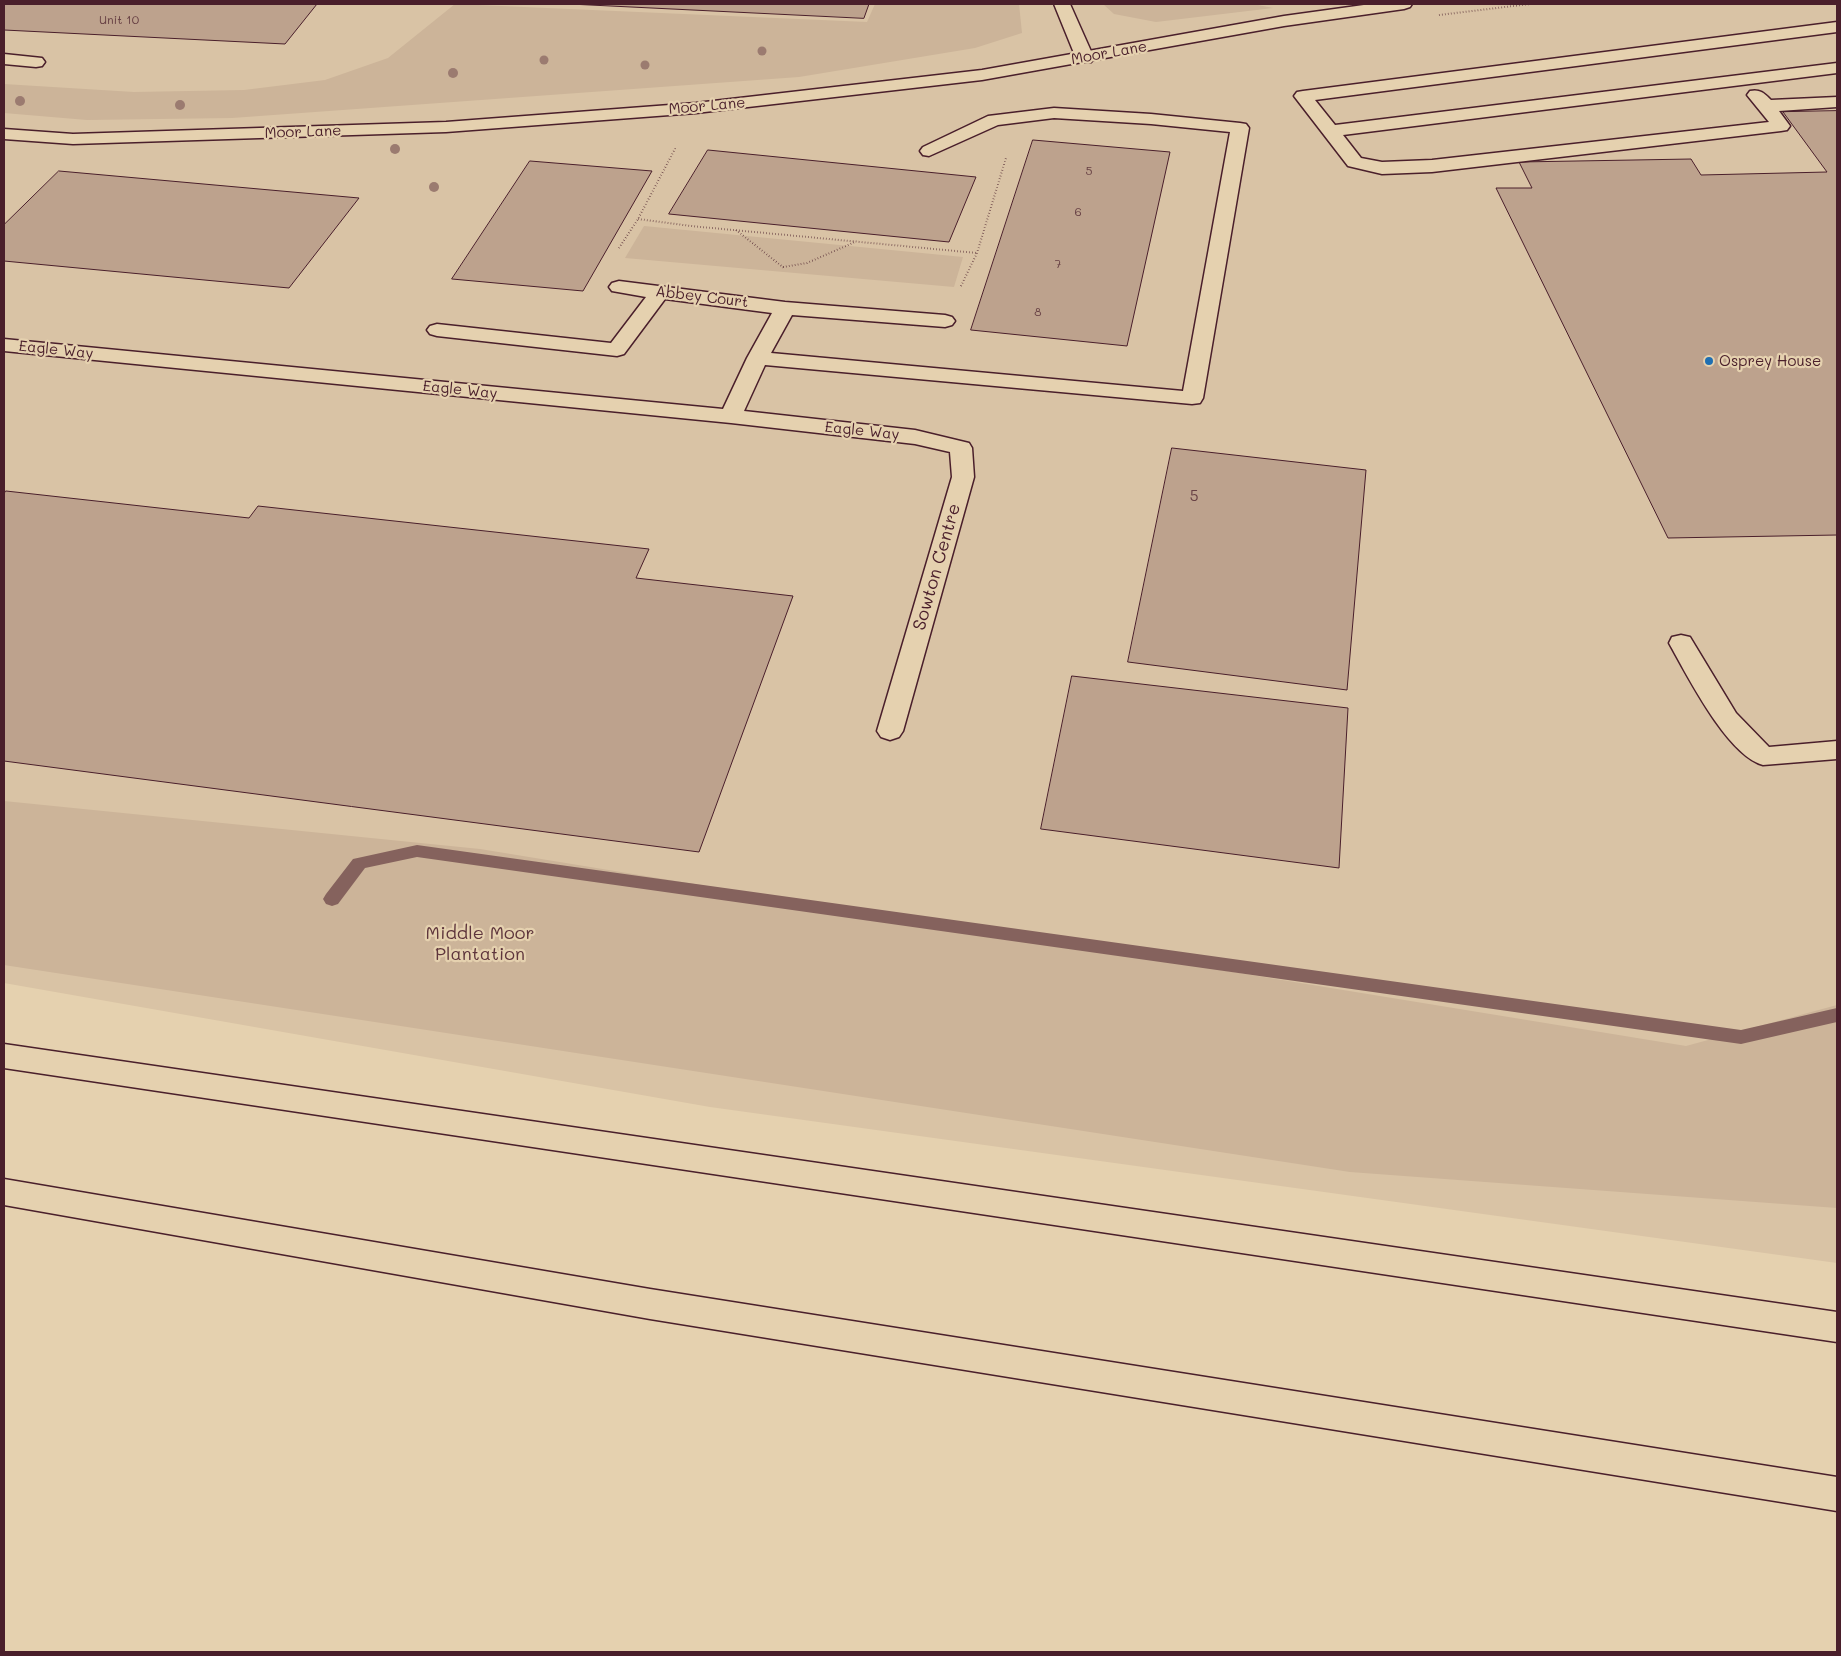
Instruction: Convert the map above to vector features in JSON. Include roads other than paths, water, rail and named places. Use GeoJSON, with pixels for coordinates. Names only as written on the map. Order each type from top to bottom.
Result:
{"type":"FeatureCollection","features":[{"type":"Feature","properties":{"kind":"main road"},"geometry":{"type":"LineString","coordinates":[[1062,4],[1085,58]]}},
{"type":"Feature","properties":{"kind":"main road","name":"Moor Lane"},"geometry":{"type":"LineString","coordinates":[[4,134],[73,139],[446,127],[696,108],[982,75],[1284,21],[1404,4]]}},
{"type":"Feature","properties":{"kind":"main road"},"geometry":{"type":"LineString","coordinates":[[1742,80],[1781,126],[1432,166],[1382,168],[1355,162],[1303,96],[1837,27]]}},
{"type":"Feature","properties":{"kind":"main road"},"geometry":{"type":"LineString","coordinates":[[4,59],[36,62]]}},
{"type":"Feature","properties":{"kind":"main road"},"geometry":{"type":"LineString","coordinates":[[1329,131],[1837,68]]}},
{"type":"Feature","properties":{"kind":"main road"},"geometry":{"type":"LineString","coordinates":[[1766,106],[1837,102]]}},
{"type":"Feature","properties":{"kind":"main road"},"geometry":{"type":"LineString","coordinates":[[758,358],[1192,398],[1240,128],[1151,119],[1054,113],[994,120],[929,150]]}},
{"type":"Feature","properties":{"kind":"main road","name":"Abbey Court"},"geometry":{"type":"LineString","coordinates":[[619,287],[785,308],[945,321]]}},
{"type":"Feature","properties":{"kind":"main road"},"geometry":{"type":"LineString","coordinates":[[437,330],[618,350],[660,292]]}},
{"type":"Feature","properties":{"kind":"main road"},"geometry":{"type":"LineString","coordinates":[[731,416],[758,358],[785,308]]}},
{"type":"Feature","properties":{"kind":"main road","name":"Eagle Way"},"geometry":{"type":"LineString","coordinates":[[4,345],[731,416],[915,437]]}},
{"type":"Feature","properties":{"kind":"main road","name":"Sowton Centre"},"geometry":{"type":"LineString","coordinates":[[890,731],[963,477],[961,448],[915,437]]}},
{"type":"Feature","properties":{"kind":"main road"},"geometry":{"type":"LineString","coordinates":[[1681,643],[1726,719],[1763,756],[1837,750]]}},
{"type":"Feature","properties":{"kind":"main road"},"geometry":{"type":"LineString","coordinates":[[4,1056],[100,1068],[1837,1327]]}},
{"type":"Feature","properties":{"kind":"main road"},"geometry":{"type":"LineString","coordinates":[[4,1192],[660,1306],[1837,1494]]}},
{"type":"Feature","properties":{"kind":"waterway"},"geometry":{"type":"LineString","coordinates":[[332,899],[359,863],[417,851],[1741,1037],[1837,1015]]}},
{"type":"Feature","properties":{"kind":"place","name":"Osprey House"},"geometry":{"type":"Point","coordinates":[1709,361]}},
{"type":"Feature","properties":{"kind":"park label","name":"Middle Moor Plantation"},"geometry":{"type":"Point","coordinates":[480,943]}}]}
